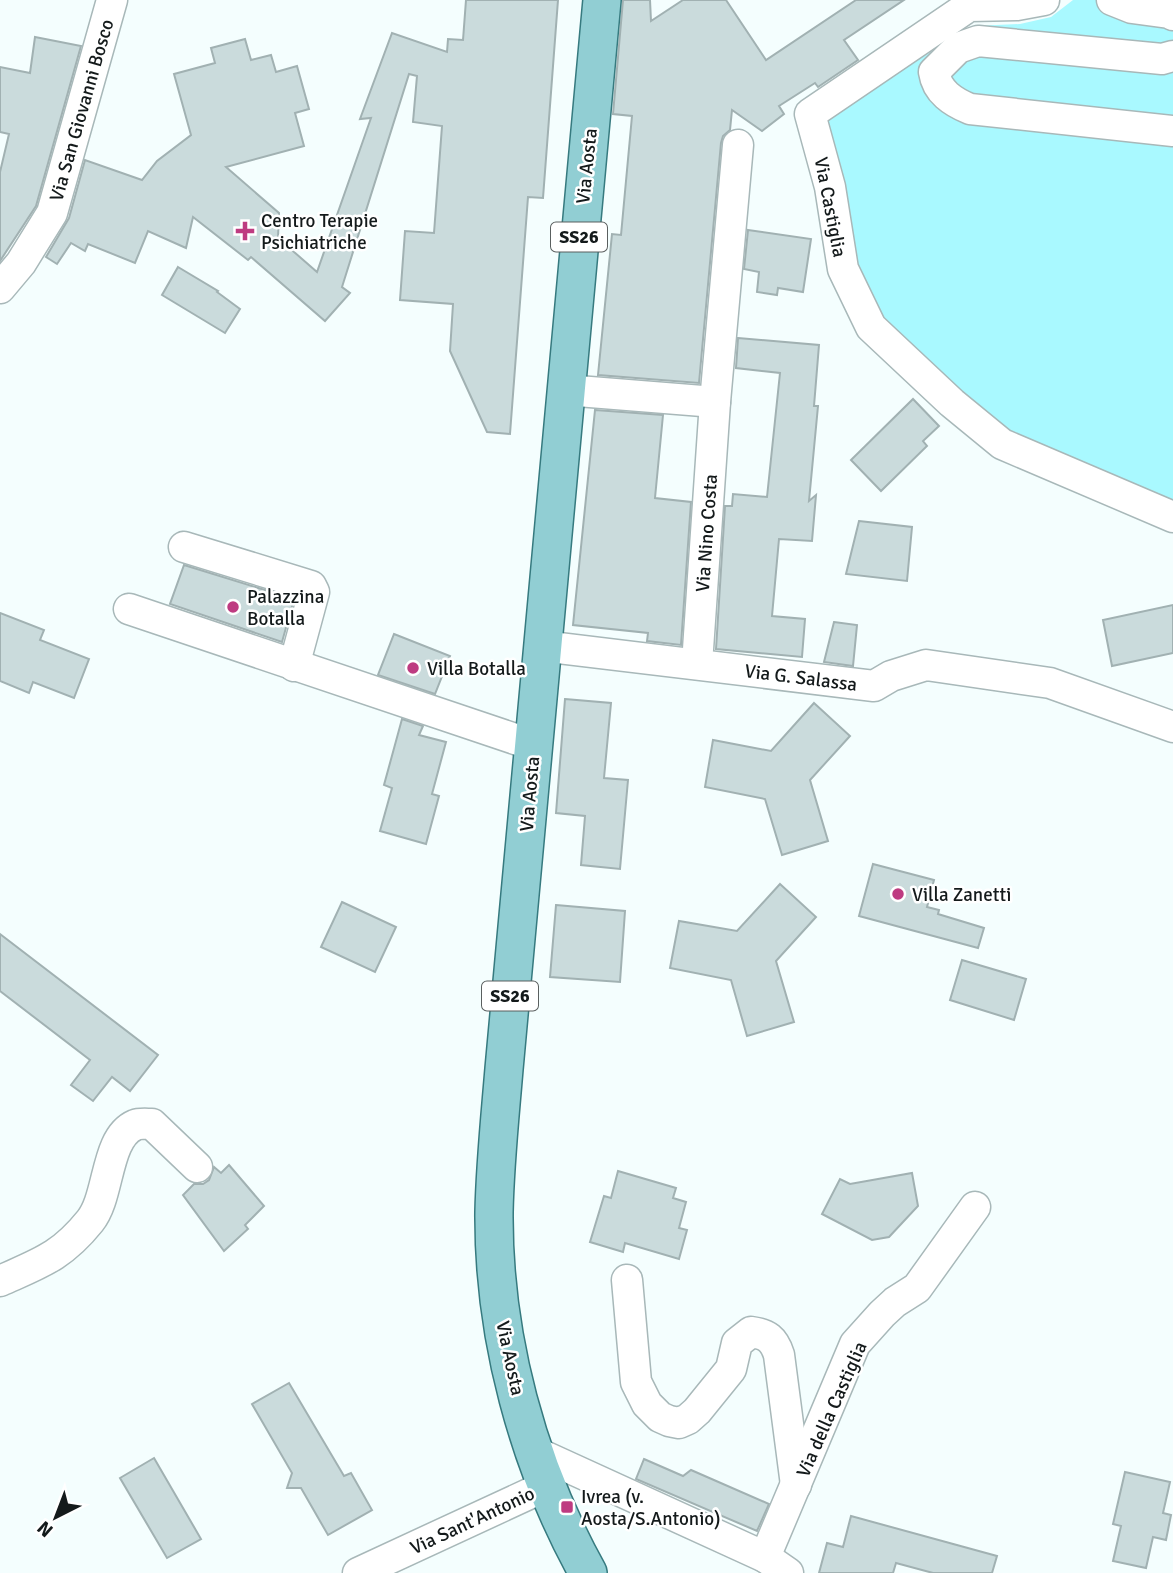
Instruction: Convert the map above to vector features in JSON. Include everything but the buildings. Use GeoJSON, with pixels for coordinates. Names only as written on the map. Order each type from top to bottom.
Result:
{"type":"FeatureCollection","features":[{"type":"Feature","properties":{"kind":"main road","name":"Via Aosta"},"geometry":{"type":"LineString","coordinates":[[588,1573],[546,1486],[510,1367],[498,1283],[494,1213],[533,745],[602,0]]}},
{"type":"Feature","properties":{"kind":"street","name":"Via San Giovanni Bosco"},"geometry":{"type":"LineString","coordinates":[[0,288],[22,263],[52,214],[112,0]]}},
{"type":"Feature","properties":{"kind":"street","name":"Via Castiglia"},"geometry":{"type":"LineString","coordinates":[[1044,0],[1017,5],[969,6],[810,114],[830,187],[843,268],[871,327],[952,403],[1002,444],[1173,517]]}},
{"type":"Feature","properties":{"kind":"street"},"geometry":{"type":"LineString","coordinates":[[1112,0],[1132,8],[1173,15]]}},
{"type":"Feature","properties":{"kind":"street"},"geometry":{"type":"LineString","coordinates":[[1173,56],[1162,59],[978,41],[958,48],[934,72],[935,81],[941,91],[955,103],[970,110],[1173,131]]}},
{"type":"Feature","properties":{"kind":"street","name":"Via Nino Costa"},"geometry":{"type":"LineString","coordinates":[[697,664],[738,145]]}},
{"type":"Feature","properties":{"kind":"street"},"geometry":{"type":"LineString","coordinates":[[565,390],[716,402]]}},
{"type":"Feature","properties":{"kind":"street"},"geometry":{"type":"LineString","coordinates":[[184,547],[311,586],[314,592],[295,666]]}},
{"type":"Feature","properties":{"kind":"street"},"geometry":{"type":"LineString","coordinates":[[129,609],[533,745]]}},
{"type":"Feature","properties":{"kind":"street","name":"Via G. Salassa"},"geometry":{"type":"LineString","coordinates":[[542,646],[874,686],[891,676],[926,665],[1049,683],[1173,727]]}},
{"type":"Feature","properties":{"kind":"street"},"geometry":{"type":"LineString","coordinates":[[0,1282],[53,1258],[72,1242],[98,1208],[114,1153],[123,1135],[136,1124],[152,1125],[197,1167]]}},
{"type":"Feature","properties":{"kind":"street","name":"Via della Castiglia"},"geometry":{"type":"LineString","coordinates":[[535,1452],[776,1565],[796,1486],[855,1344],[895,1302],[918,1288],[975,1207]]}},
{"type":"Feature","properties":{"kind":"street","name":"Via della Castiglia"},"geometry":{"type":"LineString","coordinates":[[627,1280],[636,1382],[641,1395],[654,1412],[669,1421],[679,1423],[697,1411],[731,1369],[737,1343],[751,1332],[763,1334],[775,1342],[779,1354],[796,1486]]}},
{"type":"Feature","properties":{"kind":"street","name":"Via Sant'Antonio"},"geometry":{"type":"LineString","coordinates":[[359,1573],[546,1486]]}},
{"type":"Feature","properties":{"kind":"shaded area"},"geometry":{"type":"Polygon","coordinates":[[[1073,0],[1173,0],[1173,512],[1006,439],[882,321],[853,266],[824,116],[974,26],[1020,24],[1051,17],[1073,0]]]}},
{"type":"Feature","properties":{"kind":"place","name":"Centro Terapie Psichiatriche"},"geometry":{"type":"Point","coordinates":[245,231]}},
{"type":"Feature","properties":{"kind":"place","name":"Palazzina Botalla"},"geometry":{"type":"Point","coordinates":[233,607]}},
{"type":"Feature","properties":{"kind":"place","name":"Villa Botalla"},"geometry":{"type":"Point","coordinates":[413,668]}},
{"type":"Feature","properties":{"kind":"place","name":"Villa Zanetti"},"geometry":{"type":"Point","coordinates":[898,894]}},
{"type":"Feature","properties":{"kind":"place","name":"Ivrea (v. Aosta/S.Antonio)"},"geometry":{"type":"Point","coordinates":[567,1507]}}]}
